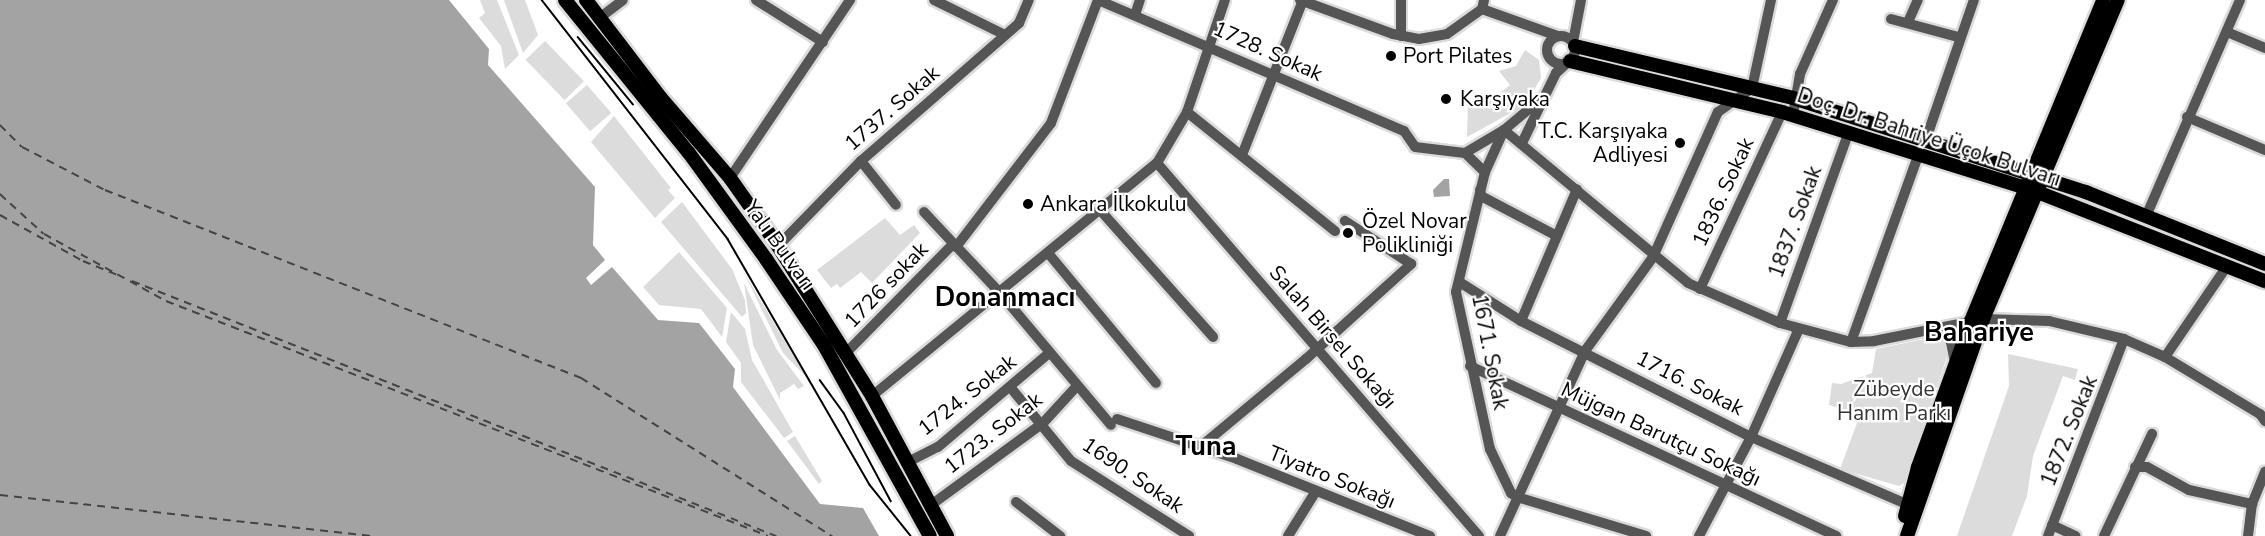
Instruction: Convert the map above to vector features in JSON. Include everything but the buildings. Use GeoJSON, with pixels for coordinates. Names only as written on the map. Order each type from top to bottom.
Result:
{"type":"FeatureCollection","features":[{"type":"Feature","properties":{"kind":"main road"},"geometry":{"type":"LineString","coordinates":[[567,3],[582,6],[586,0]]}},
{"type":"Feature","properties":{"kind":"main road","name":"Yalı Bulvarı"},"geometry":{"type":"LineString","coordinates":[[586,0],[598,19],[730,178],[778,246],[872,396],[947,536]]}},
{"type":"Feature","properties":{"kind":"main road"},"geometry":{"type":"LineString","coordinates":[[1898,536],[1909,505],[1918,466],[1955,366],[1977,320],[2033,183],[2103,0]]}},
{"type":"Feature","properties":{"kind":"main road"},"geometry":{"type":"LineString","coordinates":[[2033,183],[2118,0]]}},
{"type":"Feature","properties":{"kind":"main road","name":"Yalı Bulvarı"},"geometry":{"type":"LineString","coordinates":[[567,3],[585,29],[689,153],[766,259],[824,345],[930,536]]}},
{"type":"Feature","properties":{"kind":"main road"},"geometry":{"type":"LineString","coordinates":[[585,29],[598,19]]}},
{"type":"Feature","properties":{"kind":"main road"},"geometry":{"type":"LineString","coordinates":[[601,48],[614,38]]}},
{"type":"Feature","properties":{"kind":"main road","name":"Doç. Dr. Bahriye Üçok Bulvarı"},"geometry":{"type":"LineString","coordinates":[[1574,44],[1793,98],[1925,142],[2033,183],[2265,281]]}},
{"type":"Feature","properties":{"kind":"main road","name":"Doç. Dr. Bahriye Üçok Bulvarı"},"geometry":{"type":"LineString","coordinates":[[1569,62],[1734,99],[1918,156],[2033,183],[2147,214],[2265,264]]}},
{"type":"Feature","properties":{"kind":"main road"},"geometry":{"type":"LineString","coordinates":[[1907,536],[1977,320]]}},
{"type":"Feature","properties":{"kind":"street"},"geometry":{"type":"LineString","coordinates":[[598,19],[623,0]]}},
{"type":"Feature","properties":{"kind":"street"},"geometry":{"type":"LineString","coordinates":[[756,0],[823,42]]}},
{"type":"Feature","properties":{"kind":"street"},"geometry":{"type":"LineString","coordinates":[[730,178],[850,0]]}},
{"type":"Feature","properties":{"kind":"street"},"geometry":{"type":"LineString","coordinates":[[934,0],[1005,35]]}},
{"type":"Feature","properties":{"kind":"street","name":"1737. Sokak"},"geometry":{"type":"LineString","coordinates":[[778,246],[861,161],[1019,23],[1029,0]]}},
{"type":"Feature","properties":{"kind":"street","name":"1728. Sokak"},"geometry":{"type":"LineString","coordinates":[[1098,0],[1209,45],[1274,77],[1404,131],[1415,147],[1465,153]]}},
{"type":"Feature","properties":{"kind":"street","name":"1726 sokak"},"geometry":{"type":"LineString","coordinates":[[846,352],[955,245],[1051,123],[1098,0]]}},
{"type":"Feature","properties":{"kind":"street"},"geometry":{"type":"LineString","coordinates":[[1134,15],[1140,0]]}},
{"type":"Feature","properties":{"kind":"street"},"geometry":{"type":"LineString","coordinates":[[872,396],[1001,294],[1157,163],[1187,112],[1225,0]]}},
{"type":"Feature","properties":{"kind":"street"},"geometry":{"type":"LineString","coordinates":[[1242,155],[1302,0],[1401,36],[1419,39],[1447,34],[1483,5],[1560,36],[1574,44]]}},
{"type":"Feature","properties":{"kind":"street"},"geometry":{"type":"LineString","coordinates":[[1401,0],[1401,36]]}},
{"type":"Feature","properties":{"kind":"street"},"geometry":{"type":"LineString","coordinates":[[1521,141],[1550,58],[1548,45],[1570,31],[1579,0]]}},
{"type":"Feature","properties":{"kind":"street"},"geometry":{"type":"LineString","coordinates":[[1521,141],[1556,73],[1569,62],[1574,44],[1579,0]]}},
{"type":"Feature","properties":{"kind":"street"},"geometry":{"type":"LineString","coordinates":[[1500,536],[1557,407],[1585,351],[1653,257],[1718,112],[1752,88],[1771,0]]}},
{"type":"Feature","properties":{"kind":"street"},"geometry":{"type":"LineString","coordinates":[[1788,114],[1800,74],[1833,0]]}},
{"type":"Feature","properties":{"kind":"street"},"geometry":{"type":"LineString","coordinates":[[1908,22],[1918,0]]}},
{"type":"Feature","properties":{"kind":"street"},"geometry":{"type":"LineString","coordinates":[[1925,142],[1958,37],[1974,0]]}},
{"type":"Feature","properties":{"kind":"street"},"geometry":{"type":"LineString","coordinates":[[2147,214],[2187,117],[2240,0]]}},
{"type":"Feature","properties":{"kind":"street"},"geometry":{"type":"LineString","coordinates":[[1891,19],[1958,37]]}},
{"type":"Feature","properties":{"kind":"street"},"geometry":{"type":"LineString","coordinates":[[2227,32],[2265,48]]}},
{"type":"Feature","properties":{"kind":"street"},"geometry":{"type":"LineString","coordinates":[[1550,58],[1557,64],[1569,62]]}},
{"type":"Feature","properties":{"kind":"street"},"geometry":{"type":"LineString","coordinates":[[1485,172],[1465,153],[1504,130],[1535,104]]}},
{"type":"Feature","properties":{"kind":"street"},"geometry":{"type":"LineString","coordinates":[[1187,112],[1335,231]]}},
{"type":"Feature","properties":{"kind":"street","name":"1836. Sokak"},"geometry":{"type":"LineString","coordinates":[[1700,289],[1788,114]]}},
{"type":"Feature","properties":{"kind":"street"},"geometry":{"type":"LineString","coordinates":[[2187,117],[2265,150]]}},
{"type":"Feature","properties":{"kind":"street"},"geometry":{"type":"LineString","coordinates":[[1504,130],[1521,141],[1653,257],[1700,289],[1780,323],[1851,342],[1932,331],[1977,320],[2049,321],[2124,339],[2165,357],[2265,421]]}},
{"type":"Feature","properties":{"kind":"street","name":"1671. Sokak"},"geometry":{"type":"LineString","coordinates":[[1504,130],[1485,172],[1461,282],[1456,292],[1470,366],[1490,449],[1512,493],[1518,497]]}},
{"type":"Feature","properties":{"kind":"street","name":"1837. Sokak"},"geometry":{"type":"LineString","coordinates":[[1780,323],[1848,134]]}},
{"type":"Feature","properties":{"kind":"street"},"geometry":{"type":"LineString","coordinates":[[1851,342],[1918,156]]}},
{"type":"Feature","properties":{"kind":"street"},"geometry":{"type":"LineString","coordinates":[[861,161],[896,205]]}},
{"type":"Feature","properties":{"kind":"street","name":"Salah Birsel Sokağı"},"geometry":{"type":"LineString","coordinates":[[1157,163],[1479,536]]}},
{"type":"Feature","properties":{"kind":"street"},"geometry":{"type":"LineString","coordinates":[[1480,189],[1481,196],[1555,235]]}},
{"type":"Feature","properties":{"kind":"street"},"geometry":{"type":"LineString","coordinates":[[1521,321],[1555,235],[1577,189]]}},
{"type":"Feature","properties":{"kind":"street"},"geometry":{"type":"LineString","coordinates":[[1100,210],[1214,337]]}},
{"type":"Feature","properties":{"kind":"street"},"geometry":{"type":"LineString","coordinates":[[924,212],[1001,294],[1077,387]]}},
{"type":"Feature","properties":{"kind":"street"},"geometry":{"type":"LineString","coordinates":[[1199,448],[1317,348],[1411,264],[1345,221]]}},
{"type":"Feature","properties":{"kind":"street"},"geometry":{"type":"LineString","coordinates":[[1048,253],[1156,383]]}},
{"type":"Feature","properties":{"kind":"street"},"geometry":{"type":"LineString","coordinates":[[2165,357],[2227,266]]}},
{"type":"Feature","properties":{"kind":"street","name":"1716. Sokak"},"geometry":{"type":"LineString","coordinates":[[1461,282],[1521,321],[1585,351],[1751,437],[1909,505]]}},
{"type":"Feature","properties":{"kind":"street"},"geometry":{"type":"LineString","coordinates":[[1699,536],[1751,437],[1797,333],[1796,328]]}},
{"type":"Feature","properties":{"kind":"street"},"geometry":{"type":"LineString","coordinates":[[1932,331],[1946,335],[1951,342],[1955,366]]}},
{"type":"Feature","properties":{"kind":"street","name":"1872. Sokak"},"geometry":{"type":"LineString","coordinates":[[2050,531],[2124,339]]}},
{"type":"Feature","properties":{"kind":"street","name":"1724. Sokak"},"geometry":{"type":"LineString","coordinates":[[906,463],[938,447],[1011,388],[1048,354]]}},
{"type":"Feature","properties":{"kind":"street","name":"Müjgan Barutçu Sokağı"},"geometry":{"type":"LineString","coordinates":[[1470,366],[1836,536]]}},
{"type":"Feature","properties":{"kind":"street","name":"Tiyatro Sokağı"},"geometry":{"type":"LineString","coordinates":[[1077,387],[1114,422],[1199,448],[1317,491],[1397,531],[1430,536]]}},
{"type":"Feature","properties":{"kind":"street","name":"1723. Sokak"},"geometry":{"type":"LineString","coordinates":[[931,505],[1042,423],[1077,387]]}},
{"type":"Feature","properties":{"kind":"street","name":"1690. Sokak"},"geometry":{"type":"LineString","coordinates":[[1011,388],[1071,460],[1189,536]]}},
{"type":"Feature","properties":{"kind":"street"},"geometry":{"type":"LineString","coordinates":[[2104,536],[2151,434]]}},
{"type":"Feature","properties":{"kind":"street"},"geometry":{"type":"LineString","coordinates":[[2136,467],[2147,467],[2189,490],[2252,504]]}},
{"type":"Feature","properties":{"kind":"street"},"geometry":{"type":"LineString","coordinates":[[2248,536],[2252,504],[2265,471]]}},
{"type":"Feature","properties":{"kind":"street"},"geometry":{"type":"LineString","coordinates":[[1288,536],[1317,491]]}},
{"type":"Feature","properties":{"kind":"street"},"geometry":{"type":"LineString","coordinates":[[1518,497],[1646,536]]}},
{"type":"Feature","properties":{"kind":"street"},"geometry":{"type":"LineString","coordinates":[[1016,502],[1060,536]]}},
{"type":"Feature","properties":{"kind":"street"},"geometry":{"type":"LineString","coordinates":[[2050,531],[2076,536]]}},
{"type":"Feature","properties":{"kind":"green space"},"geometry":{"type":"Polygon","coordinates":[[[480,0],[497,0],[519,55],[505,69],[501,46],[479,18],[485,13],[480,0]]]}},
{"type":"Feature","properties":{"kind":"green space"},"geometry":{"type":"Polygon","coordinates":[[[504,0],[525,0],[538,35],[523,53],[504,0]]]}},
{"type":"Feature","properties":{"kind":"green space"},"geometry":{"type":"Polygon","coordinates":[[[545,41],[584,81],[564,100],[526,60],[545,41]]]}},
{"type":"Feature","properties":{"kind":"green space"},"geometry":{"type":"Polygon","coordinates":[[[1525,50],[1539,60],[1541,78],[1525,105],[1467,137],[1468,102],[1490,101],[1510,85],[1499,71],[1516,66],[1525,50]]]}},
{"type":"Feature","properties":{"kind":"green space"},"geometry":{"type":"Polygon","coordinates":[[[587,85],[611,113],[590,131],[566,103],[587,85]]]}},
{"type":"Feature","properties":{"kind":"green space"},"geometry":{"type":"Polygon","coordinates":[[[614,116],[671,188],[668,190],[675,198],[655,218],[591,142],[614,116]]]}},
{"type":"Feature","properties":{"kind":"green space"},"geometry":{"type":"Polygon","coordinates":[[[682,202],[732,269],[745,300],[746,313],[742,317],[661,222],[682,202]]]}},
{"type":"Feature","properties":{"kind":"green space"},"geometry":{"type":"Polygon","coordinates":[[[885,218],[900,235],[914,225],[920,233],[872,283],[861,272],[840,288],[837,284],[831,288],[817,270],[885,218]]]}},
{"type":"Feature","properties":{"kind":"green space"},"geometry":{"type":"Polygon","coordinates":[[[679,252],[727,308],[722,337],[701,309],[659,305],[643,287],[679,252]]]}},
{"type":"Feature","properties":{"kind":"green space"},"geometry":{"type":"Polygon","coordinates":[[[743,271],[792,353],[807,378],[783,353],[743,271]]]}},
{"type":"Feature","properties":{"kind":"green space"},"geometry":{"type":"Polygon","coordinates":[[[744,283],[777,350],[804,386],[798,389],[794,384],[780,393],[780,400],[753,345],[744,283]]]}},
{"type":"Feature","properties":{"kind":"green space"},"geometry":{"type":"Polygon","coordinates":[[[731,312],[745,329],[752,360],[793,432],[784,438],[741,382],[741,363],[726,342],[731,312]]]}},
{"type":"Feature","properties":{"kind":"green space","name":"Zübeyde Hanım Parkı"},"geometry":{"type":"Polygon","coordinates":[[[1934,337],[1946,344],[1947,357],[1904,483],[1899,486],[1840,469],[1860,415],[1829,405],[1832,383],[1841,384],[1872,373],[1876,349],[1934,337]]]}},
{"type":"Feature","properties":{"kind":"green space"},"geometry":{"type":"Polygon","coordinates":[[[2008,354],[2078,369],[2075,380],[2063,376],[2033,456],[2027,496],[2012,536],[1957,536],[2009,386],[2008,354]]]}},
{"type":"Feature","properties":{"kind":"green space"},"geometry":{"type":"Polygon","coordinates":[[[795,436],[822,481],[819,484],[787,441],[795,436]]]}},
{"type":"Feature","properties":{"kind":"shaded area"},"geometry":{"type":"Polygon","coordinates":[[[0,0],[449,0],[489,49],[488,65],[595,187],[593,245],[605,260],[586,278],[591,285],[612,267],[658,320],[699,323],[735,369],[733,387],[820,504],[863,508],[879,536],[0,536],[0,0]]]}},
{"type":"Feature","properties":{"kind":"shaded area"},"geometry":{"type":"Polygon","coordinates":[[[1444,179],[1449,179],[1450,196],[1434,197],[1433,190],[1444,179]]]}},
{"type":"Feature","properties":{"kind":"ferry route"},"geometry":{"type":"LineString","coordinates":[[0,125],[22,147],[105,190],[581,378],[832,536]]}},
{"type":"Feature","properties":{"kind":"ferry route"},"geometry":{"type":"LineString","coordinates":[[0,194],[44,234],[166,301],[768,536]]}},
{"type":"Feature","properties":{"kind":"ferry route"},"geometry":{"type":"LineString","coordinates":[[0,215],[83,261],[117,275]]}},
{"type":"Feature","properties":{"kind":"ferry route"},"geometry":{"type":"LineString","coordinates":[[132,281],[776,536]]}},
{"type":"Feature","properties":{"kind":"ferry route"},"geometry":{"type":"LineString","coordinates":[[0,495],[372,536]]}},
{"type":"Feature","properties":{"kind":"tram line"},"geometry":{"type":"LineString","coordinates":[[542,0],[728,239],[870,485],[911,536]]}},
{"type":"Feature","properties":{"kind":"tram line"},"geometry":{"type":"LineString","coordinates":[[578,37],[633,104]]}},
{"type":"Feature","properties":{"kind":"tram line"},"geometry":{"type":"LineString","coordinates":[[820,380],[844,413],[891,501]]}},
{"type":"Feature","properties":{"kind":"place","name":"Port Pilates"},"geometry":{"type":"Point","coordinates":[1391,56]}},
{"type":"Feature","properties":{"kind":"place","name":"Karşıyaka"},"geometry":{"type":"Point","coordinates":[1446,99]}},
{"type":"Feature","properties":{"kind":"place","name":"T.C. Karşıyaka Adliyesi"},"geometry":{"type":"Point","coordinates":[1680,143]}},
{"type":"Feature","properties":{"kind":"place","name":"Ankara İlkokulu"},"geometry":{"type":"Point","coordinates":[1028,204]}},
{"type":"Feature","properties":{"kind":"place","name":"Özel Novar Polikliniği"},"geometry":{"type":"Point","coordinates":[1348,233]}},
{"type":"Feature","properties":{"kind":"district","name":"Donanmacı"},"geometry":{"type":"Point","coordinates":[1005,298]}},
{"type":"Feature","properties":{"kind":"district","name":"Bahariye"},"geometry":{"type":"Point","coordinates":[1979,333]}},
{"type":"Feature","properties":{"kind":"district","name":"Tuna"},"geometry":{"type":"Point","coordinates":[1206,447]}}]}
